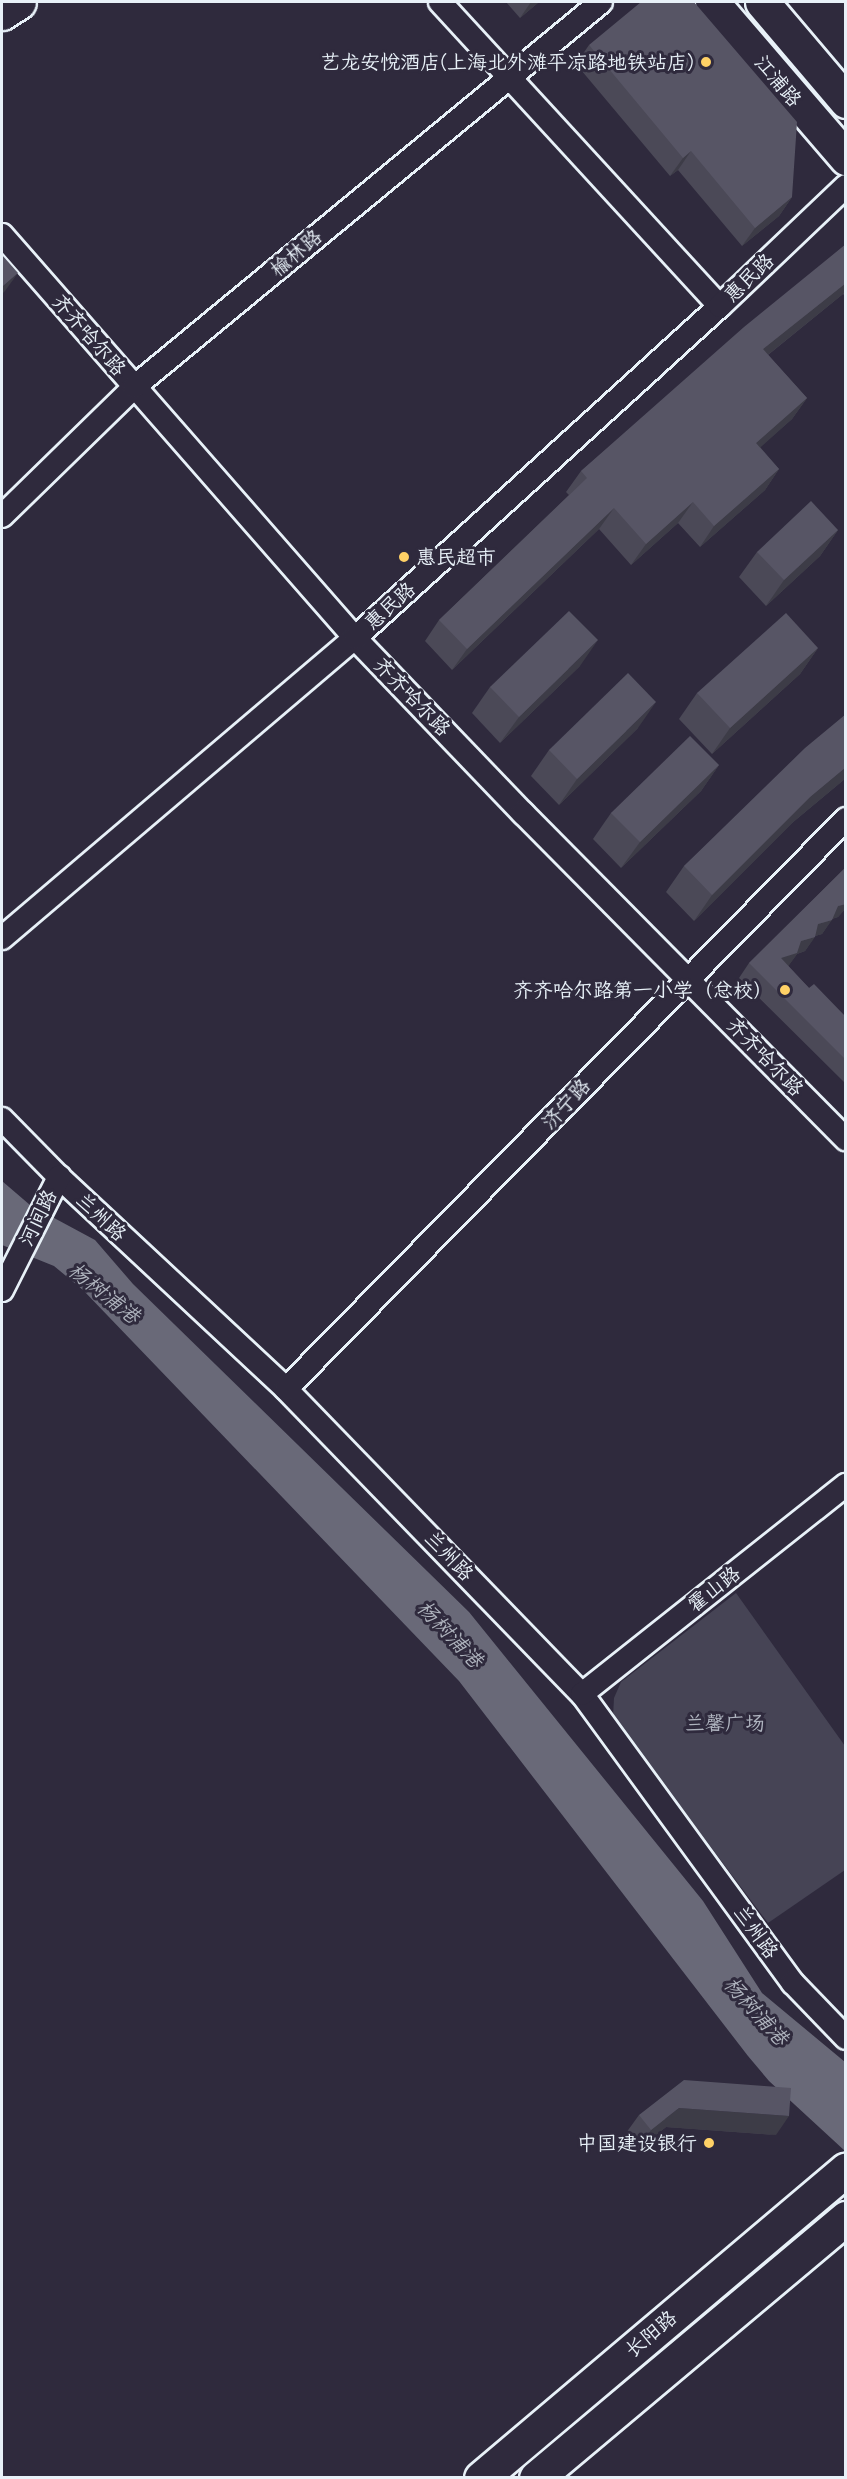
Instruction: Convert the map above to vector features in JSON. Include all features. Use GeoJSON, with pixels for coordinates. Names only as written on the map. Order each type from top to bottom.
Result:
{"type":"FeatureCollection","features":[{"type":"Feature","properties":{"kind":"main road","name":"江浦路"},"geometry":{"type":"LineString","coordinates":[[712,2],[846,158]]}},
{"type":"Feature","properties":{"kind":"main road","name":"江浦路"},"geometry":{"type":"LineString","coordinates":[[762,2],[846,101]]}},
{"type":"Feature","properties":{"kind":"main road","name":"长阳路"},"geometry":{"type":"LineString","coordinates":[[481,2478],[846,2170]]}},
{"type":"Feature","properties":{"kind":"main road","name":"长阳路"},"geometry":{"type":"LineString","coordinates":[[536,2478],[845,2218]]}},
{"type":"Feature","properties":{"kind":"street"},"geometry":{"type":"LineString","coordinates":[[440,2],[720,306]]}},
{"type":"Feature","properties":{"kind":"street","name":"榆林路"},"geometry":{"type":"LineString","coordinates":[[2,516],[134,387],[601,2]]}},
{"type":"Feature","properties":{"kind":"street","name":"惠民路"},"geometry":{"type":"LineString","coordinates":[[2,938],[355,638],[720,306],[846,186]]}},
{"type":"Feature","properties":{"kind":"street","name":"齐齐哈尔路"},"geometry":{"type":"LineString","coordinates":[[2,235],[355,638],[523,813],[846,1139]]}},
{"type":"Feature","properties":{"kind":"street","name":"济宁路"},"geometry":{"type":"LineString","coordinates":[[286,1389],[495,1179],[687,977],[846,819]]}},
{"type":"Feature","properties":{"kind":"street","name":"兰州路"},"geometry":{"type":"LineString","coordinates":[[2,1119],[58,1177],[286,1389],[582,1694],[794,1983],[846,2038]]}},
{"type":"Feature","properties":{"kind":"street","name":"河间路"},"geometry":{"type":"LineString","coordinates":[[2,1290],[58,1177]]}},
{"type":"Feature","properties":{"kind":"street","name":"霍山路"},"geometry":{"type":"LineString","coordinates":[[582,1694],[846,1485]]}},
{"type":"Feature","properties":{"kind":"green space","name":"兰馨广场"},"geometry":{"type":"Polygon","coordinates":[[[736,1593],[845,1746],[845,1870],[768,1923],[613,1717],[614,1698],[621,1682],[736,1593]]]}},
{"type":"Feature","properties":{"kind":"water","name":"杨树浦港"},"geometry":{"type":"Polygon","coordinates":[[[2,1181],[30,1205],[95,1240],[133,1284],[469,1612],[703,1901],[762,1993],[845,2062],[845,2151],[769,2081],[748,2056],[459,1681],[83,1290],[54,1266],[2,1245],[2,1181]]]}},
{"type":"Feature","properties":{"kind":"building"},"geometry":{"type":"Polygon","coordinates":[[[641,2],[694,2],[797,122],[792,197],[755,228],[691,151],[683,158],[589,45],[641,2]]]}},
{"type":"Feature","properties":{"kind":"building"},"geometry":{"type":"Polygon","coordinates":[[[846,244],[846,283],[763,349],[807,398],[756,443],[779,469],[714,526],[693,502],[646,544],[614,508],[467,649],[439,620],[587,478],[581,471],[744,327],[846,244]]]}},
{"type":"Feature","properties":{"kind":"building"},"geometry":{"type":"Polygon","coordinates":[[[2,255],[18,273],[2,287],[2,255]]]}},
{"type":"Feature","properties":{"kind":"building"},"geometry":{"type":"Polygon","coordinates":[[[811,501],[838,530],[784,580],[757,552],[811,501]]]}},
{"type":"Feature","properties":{"kind":"building"},"geometry":{"type":"Polygon","coordinates":[[[569,611],[598,640],[519,717],[490,687],[569,611]]]}},
{"type":"Feature","properties":{"kind":"building"},"geometry":{"type":"Polygon","coordinates":[[[786,613],[818,648],[730,728],[697,693],[786,613]]]}},
{"type":"Feature","properties":{"kind":"building"},"geometry":{"type":"Polygon","coordinates":[[[628,673],[656,702],[577,779],[549,750],[628,673]]]}},
{"type":"Feature","properties":{"kind":"building"},"geometry":{"type":"Polygon","coordinates":[[[846,714],[846,767],[810,797],[712,895],[684,866],[805,748],[846,714]]]}},
{"type":"Feature","properties":{"kind":"building"},"geometry":{"type":"Polygon","coordinates":[[[690,736],[719,765],[640,842],[611,813],[690,736]]]}},
{"type":"Feature","properties":{"kind":"building"},"geometry":{"type":"Polygon","coordinates":[[[846,867],[846,904],[838,906],[832,920],[818,924],[815,937],[801,941],[797,953],[781,958],[809,988],[814,984],[846,1017],[846,1060],[749,963],[846,867]]]}},
{"type":"Feature","properties":{"kind":"building"},"geometry":{"type":"Polygon","coordinates":[[[684,2080],[791,2088],[789,2116],[679,2108],[651,2130],[639,2115],[684,2080]]]}},
{"type":"Feature","properties":{"kind":"place","name":"艺龙安悦酒店(上海北外滩平凉路地铁站店)"},"geometry":{"type":"Point","coordinates":[706,62]}},
{"type":"Feature","properties":{"kind":"place","name":"惠民超市"},"geometry":{"type":"Point","coordinates":[404,557]}},
{"type":"Feature","properties":{"kind":"place","name":"齐齐哈尔路第一小学（总校）"},"geometry":{"type":"Point","coordinates":[785,990]}},
{"type":"Feature","properties":{"kind":"place","name":"中国建设银行"},"geometry":{"type":"Point","coordinates":[709,2143]}}]}
